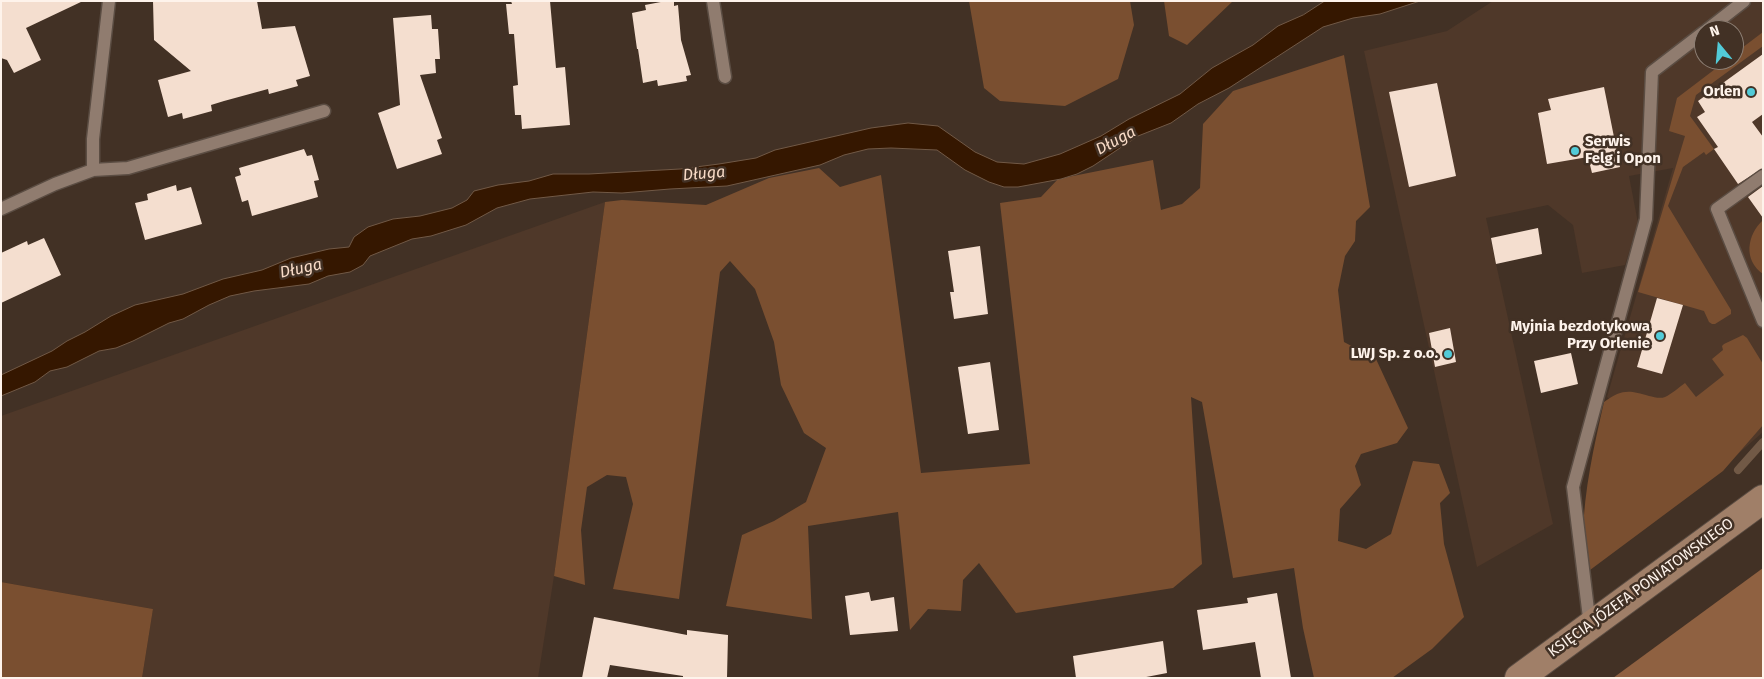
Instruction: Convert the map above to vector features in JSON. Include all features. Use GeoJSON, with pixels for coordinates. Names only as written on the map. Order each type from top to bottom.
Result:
{"type":"FeatureCollection","features":[{"type":"Feature","properties":{"kind":"main road","name":"KSIĘCIA JÓZEFA PONIATOWSKIEGO"},"geometry":{"type":"LineString","coordinates":[[1519,678],[1763,499]]}},
{"type":"Feature","properties":{"kind":"lane"},"geometry":{"type":"LineString","coordinates":[[93,170],[93,139],[109,1]]}},
{"type":"Feature","properties":{"kind":"lane"},"geometry":{"type":"LineString","coordinates":[[713,1],[725,77]]}},
{"type":"Feature","properties":{"kind":"lane"},"geometry":{"type":"LineString","coordinates":[[1719,20],[1744,1]]}},
{"type":"Feature","properties":{"kind":"lane"},"geometry":{"type":"LineString","coordinates":[[1590,626],[1573,487],[1646,219],[1652,72],[1694,40]]}},
{"type":"Feature","properties":{"kind":"lane"},"geometry":{"type":"LineString","coordinates":[[1,209],[55,184],[93,170],[128,168],[324,111]]}},
{"type":"Feature","properties":{"kind":"lane"},"geometry":{"type":"LineString","coordinates":[[1762,316],[1717,209],[1763,176]]}},
{"type":"Feature","properties":{"kind":"shaded area"},"geometry":{"type":"Polygon","coordinates":[[[969,1],[1130,1],[1134,25],[1118,79],[1065,106],[1000,101],[984,88],[969,1]]]}},
{"type":"Feature","properties":{"kind":"shaded area"},"geometry":{"type":"Polygon","coordinates":[[[1164,1],[1233,1],[1187,45],[1169,36],[1164,1]]]}},
{"type":"Feature","properties":{"kind":"shaded area"},"geometry":{"type":"Polygon","coordinates":[[[1493,1],[1763,1],[1763,432],[1704,484],[1607,397],[1673,168],[1629,176],[1638,223],[1625,265],[1582,273],[1573,225],[1548,205],[1486,218],[1553,524],[1477,567],[1364,51],[1447,31],[1493,1]]]}},
{"type":"Feature","properties":{"kind":"shaded area"},"geometry":{"type":"Polygon","coordinates":[[[1763,32],[1763,46],[1744,60],[1744,46],[1763,32]]]}},
{"type":"Feature","properties":{"kind":"shaded area"},"geometry":{"type":"Polygon","coordinates":[[[1344,55],[1370,207],[1356,221],[1355,241],[1345,256],[1338,290],[1344,342],[1376,359],[1408,428],[1397,443],[1361,454],[1355,466],[1361,485],[1340,509],[1338,541],[1366,549],[1391,534],[1413,461],[1439,464],[1450,493],[1440,503],[1444,544],[1464,617],[1432,649],[1392,678],[1314,678],[1303,628],[1294,568],[1233,578],[1202,402],[1191,397],[1202,564],[1173,588],[1016,613],[979,563],[963,580],[961,611],[928,609],[910,630],[898,512],[808,526],[812,619],[726,606],[742,535],[774,521],[806,502],[826,448],[804,433],[781,385],[774,342],[755,289],[730,261],[720,272],[679,599],[613,589],[633,504],[626,477],[607,475],[587,487],[581,530],[585,585],[554,576],[605,202],[622,200],[706,205],[769,178],[819,168],[840,187],[881,175],[921,473],[1030,464],[1000,203],[1041,197],[1058,179],[1153,160],[1161,210],[1182,204],[1200,188],[1203,124],[1233,91],[1344,55]]]}},
{"type":"Feature","properties":{"kind":"shaded area"},"geometry":{"type":"Polygon","coordinates":[[[1714,70],[1730,70],[1696,95],[1690,116],[1714,149],[1706,155],[1704,152],[1683,167],[1668,206],[1731,310],[1731,314],[1715,324],[1709,322],[1704,311],[1638,292],[1685,136],[1669,131],[1677,98],[1714,70]]]}},
{"type":"Feature","properties":{"kind":"shaded area"},"geometry":{"type":"Polygon","coordinates":[[[605,202],[554,576],[538,678],[142,678],[153,609],[1,582],[1,416],[605,202]]]}},
{"type":"Feature","properties":{"kind":"shaded area"},"geometry":{"type":"Polygon","coordinates":[[[1763,220],[1763,274],[1752,262],[1750,247],[1753,233],[1763,220]]]}},
{"type":"Feature","properties":{"kind":"shaded area"},"geometry":{"type":"Polygon","coordinates":[[[1743,335],[1747,338],[1763,364],[1763,425],[1723,471],[1586,573],[1583,545],[1585,501],[1604,402],[1626,392],[1663,398],[1685,383],[1696,397],[1724,375],[1712,359],[1723,350],[1722,346],[1724,344],[1743,335]]]}},
{"type":"Feature","properties":{"kind":"shaded area"},"geometry":{"type":"Polygon","coordinates":[[[1763,568],[1763,678],[1613,678],[1763,568]]]}},
{"type":"Feature","properties":{"kind":"shaded area"},"geometry":{"type":"Polygon","coordinates":[[[1,582],[153,609],[142,678],[1,678],[1,582]]]}},
{"type":"Feature","properties":{"kind":"water","name":"Długa"},"geometry":{"type":"Polygon","coordinates":[[[1325,1],[1420,1],[1380,14],[1353,18],[1323,27],[1229,88],[1198,104],[1171,123],[1138,136],[1093,166],[1061,179],[1018,187],[1004,187],[965,170],[937,150],[891,148],[868,149],[844,155],[820,165],[727,186],[622,193],[593,192],[530,199],[497,208],[466,225],[431,236],[412,239],[370,256],[363,265],[350,272],[328,276],[309,284],[230,296],[133,341],[116,348],[99,351],[67,367],[50,371],[35,382],[1,396],[1,375],[52,351],[111,316],[135,305],[183,294],[223,279],[262,270],[291,258],[329,249],[349,247],[354,237],[368,227],[393,219],[420,216],[452,208],[467,200],[474,191],[498,185],[529,181],[553,174],[680,169],[719,164],[756,158],[775,150],[871,128],[908,123],[938,126],[975,152],[997,162],[1024,164],[1060,154],[1101,136],[1129,119],[1180,94],[1212,68],[1253,45],[1278,26],[1303,15],[1325,1]]]}},
{"type":"Feature","properties":{"kind":"building"},"geometry":{"type":"Polygon","coordinates":[[[1,1],[83,1],[26,28],[41,60],[14,73],[7,60],[1,58],[1,1]]]}},
{"type":"Feature","properties":{"kind":"building"},"geometry":{"type":"Polygon","coordinates":[[[153,1],[257,1],[262,29],[295,26],[310,76],[296,80],[298,86],[269,94],[268,89],[211,105],[212,111],[183,119],[182,113],[168,117],[158,80],[191,71],[154,40],[153,1]]]}},
{"type":"Feature","properties":{"kind":"building"},"geometry":{"type":"Polygon","coordinates":[[[511,1],[550,1],[556,68],[565,67],[570,125],[522,129],[521,115],[515,115],[513,86],[518,85],[514,34],[509,34],[506,4],[512,4],[511,1]]]}},
{"type":"Feature","properties":{"kind":"building"},"geometry":{"type":"Polygon","coordinates":[[[674,1],[674,6],[678,5],[681,40],[691,75],[686,76],[687,81],[658,86],[657,80],[643,83],[632,13],[646,10],[645,5],[674,1]]]}},
{"type":"Feature","properties":{"kind":"building"},"geometry":{"type":"Polygon","coordinates":[[[431,15],[432,29],[438,29],[440,59],[435,59],[436,73],[420,75],[442,138],[437,140],[442,154],[397,169],[378,113],[400,105],[393,18],[431,15]]]}},
{"type":"Feature","properties":{"kind":"building"},"geometry":{"type":"Polygon","coordinates":[[[1763,54],[1763,114],[1752,122],[1763,137],[1763,168],[1738,184],[1714,149],[1718,147],[1697,117],[1705,112],[1698,101],[1741,70],[1744,70],[1744,68],[1763,54]]]}},
{"type":"Feature","properties":{"kind":"building"},"geometry":{"type":"Polygon","coordinates":[[[1437,83],[1456,176],[1409,187],[1389,92],[1437,83]]]}},
{"type":"Feature","properties":{"kind":"building"},"geometry":{"type":"Polygon","coordinates":[[[1604,87],[1620,167],[1592,173],[1588,157],[1547,164],[1538,113],[1551,110],[1548,99],[1604,87]]]}},
{"type":"Feature","properties":{"kind":"building"},"geometry":{"type":"Polygon","coordinates":[[[304,149],[307,156],[312,155],[319,180],[314,181],[318,197],[252,216],[248,200],[242,202],[235,177],[241,175],[239,168],[304,149]]]}},
{"type":"Feature","properties":{"kind":"building"},"geometry":{"type":"Polygon","coordinates":[[[176,185],[177,191],[191,187],[202,224],[145,240],[135,203],[148,200],[147,194],[176,185]]]}},
{"type":"Feature","properties":{"kind":"building"},"geometry":{"type":"Polygon","coordinates":[[[1763,186],[1763,218],[1748,197],[1763,186]]]}},
{"type":"Feature","properties":{"kind":"building"},"geometry":{"type":"Polygon","coordinates":[[[1538,228],[1542,254],[1496,264],[1491,238],[1538,228]]]}},
{"type":"Feature","properties":{"kind":"building"},"geometry":{"type":"Polygon","coordinates":[[[44,238],[61,275],[1,303],[1,253],[27,241],[28,245],[44,238]]]}},
{"type":"Feature","properties":{"kind":"building"},"geometry":{"type":"Polygon","coordinates":[[[980,246],[988,314],[954,319],[950,292],[954,292],[948,251],[980,246]]]}},
{"type":"Feature","properties":{"kind":"building","name":"Myjnia bezdotykowa Przy Orlenie"},"geometry":{"type":"Polygon","coordinates":[[[1657,298],[1683,305],[1662,374],[1637,367],[1657,298]]]}},
{"type":"Feature","properties":{"kind":"building"},"geometry":{"type":"Polygon","coordinates":[[[1450,328],[1456,362],[1435,367],[1429,333],[1450,328]]]}},
{"type":"Feature","properties":{"kind":"building"},"geometry":{"type":"Polygon","coordinates":[[[1571,353],[1578,384],[1541,393],[1534,361],[1571,353]]]}},
{"type":"Feature","properties":{"kind":"building"},"geometry":{"type":"Polygon","coordinates":[[[990,362],[999,430],[968,434],[958,367],[990,362]]]}},
{"type":"Feature","properties":{"kind":"building"},"geometry":{"type":"Polygon","coordinates":[[[869,592],[871,601],[894,597],[898,631],[850,635],[845,596],[869,592]]]}},
{"type":"Feature","properties":{"kind":"building"},"geometry":{"type":"Polygon","coordinates":[[[1277,593],[1291,678],[1261,678],[1255,642],[1203,650],[1197,610],[1248,603],[1247,598],[1277,593]]]}},
{"type":"Feature","properties":{"kind":"building"},"geometry":{"type":"Polygon","coordinates":[[[594,617],[687,635],[687,630],[728,635],[727,678],[683,678],[683,676],[610,665],[607,678],[582,678],[594,617]]]}},
{"type":"Feature","properties":{"kind":"building"},"geometry":{"type":"Polygon","coordinates":[[[1163,641],[1167,673],[1141,678],[1076,678],[1073,656],[1163,641]]]}},
{"type":"Feature","properties":{"kind":"waterway"},"geometry":{"type":"LineString","coordinates":[[1738,470],[1763,442]]}},
{"type":"Feature","properties":{"kind":"place","name":"Orlen"},"geometry":{"type":"Point","coordinates":[1751,92]}},
{"type":"Feature","properties":{"kind":"place","name":"Serwis Felg i Opon"},"geometry":{"type":"Point","coordinates":[1575,151]}},
{"type":"Feature","properties":{"kind":"place","name":"Myjnia bezdotykowa Przy Orlenie"},"geometry":{"type":"Point","coordinates":[1660,336]}},
{"type":"Feature","properties":{"kind":"place","name":"LWJ Sp. z o.o."},"geometry":{"type":"Point","coordinates":[1448,354]}}]}
